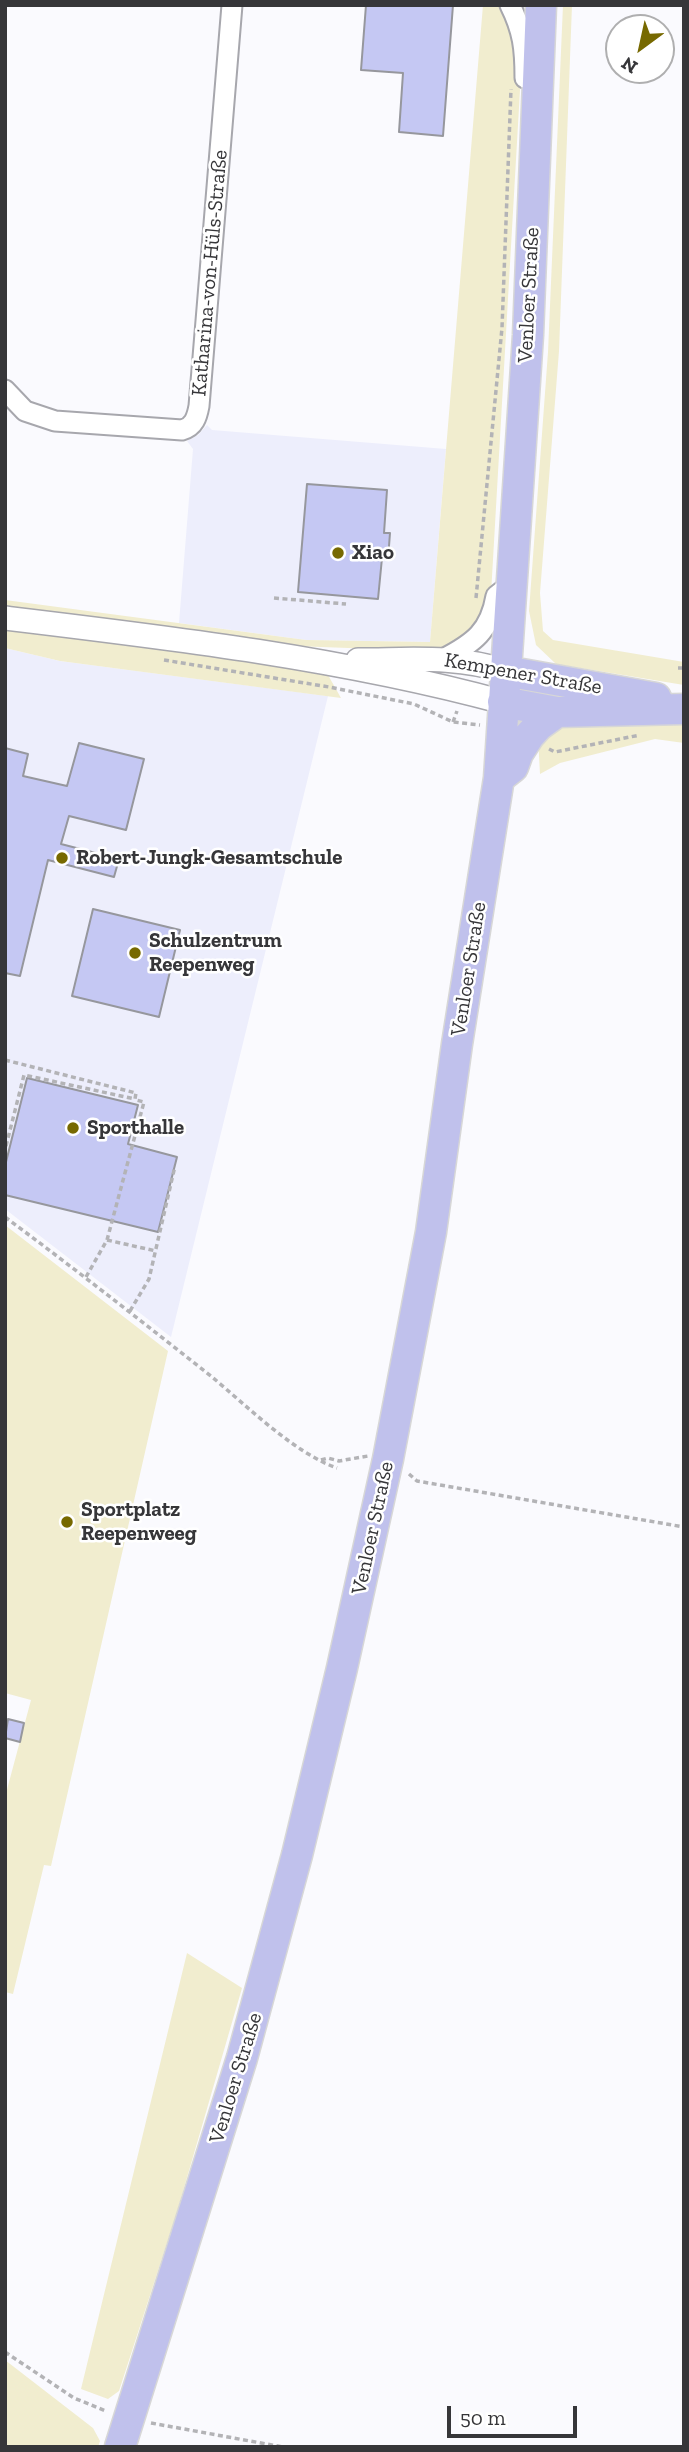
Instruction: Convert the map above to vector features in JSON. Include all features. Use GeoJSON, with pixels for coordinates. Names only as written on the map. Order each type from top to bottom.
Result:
{"type":"FeatureCollection","features":[{"type":"Feature","properties":{"kind":"main road","name":"Venloer Straße"},"geometry":{"type":"LineString","coordinates":[[125,2433],[260,1998],[298,1855],[342,1668],[388,1459],[431,1232],[457,1044],[499,778],[513,768],[518,752],[515,734],[503,702],[528,335],[541,5]]}},
{"type":"Feature","properties":{"kind":"main road","name":"Kempener Straße"},"geometry":{"type":"LineString","coordinates":[[505,671],[684,703]]}},
{"type":"Feature","properties":{"kind":"main road","name":"Kempener Straße"},"geometry":{"type":"LineString","coordinates":[[503,702],[557,712],[684,709]]}},
{"type":"Feature","properties":{"kind":"main road"},"geometry":{"type":"LineString","coordinates":[[515,734],[540,725],[557,712]]}},
{"type":"Feature","properties":{"kind":"street","name":"Katharina-von-Hüls-Straße"},"geometry":{"type":"LineString","coordinates":[[5,390],[25,411],[55,421],[182,430],[189,428],[196,419],[232,5]]}},
{"type":"Feature","properties":{"kind":"street"},"geometry":{"type":"LineString","coordinates":[[510,5],[521,26],[525,58],[524,141],[536,153]]}},
{"type":"Feature","properties":{"kind":"street","name":"Venloer Straße"},"geometry":{"type":"LineString","coordinates":[[443,659],[479,637],[490,619],[496,596],[510,585]]}},
{"type":"Feature","properties":{"kind":"street","name":"Kempener Straße"},"geometry":{"type":"LineString","coordinates":[[5,618],[129,633],[320,663],[464,691],[503,702]]}},
{"type":"Feature","properties":{"kind":"street","name":"Kempener Straße"},"geometry":{"type":"LineString","coordinates":[[320,663],[341,660],[443,659],[478,662],[505,671]]}},
{"type":"Feature","properties":{"kind":"path"},"geometry":{"type":"LineString","coordinates":[[475,603],[502,328],[510,89]]}},
{"type":"Feature","properties":{"kind":"path"},"geometry":{"type":"LineString","coordinates":[[274,598],[346,604]]}},
{"type":"Feature","properties":{"kind":"path"},"geometry":{"type":"LineString","coordinates":[[153,658],[414,704],[453,722],[484,725],[515,734],[555,752],[648,733]]}},
{"type":"Feature","properties":{"kind":"path"},"geometry":{"type":"LineString","coordinates":[[5,1060],[136,1093],[135,1099]]}},
{"type":"Feature","properties":{"kind":"path"},"geometry":{"type":"LineString","coordinates":[[5,1150],[24,1075],[144,1102],[107,1240],[86,1277]]}},
{"type":"Feature","properties":{"kind":"path"},"geometry":{"type":"LineString","coordinates":[[130,1311],[149,1279],[176,1166]]}},
{"type":"Feature","properties":{"kind":"path"},"geometry":{"type":"LineString","coordinates":[[5,1216],[130,1311],[290,1440],[319,1460],[337,1468]]}},
{"type":"Feature","properties":{"kind":"path"},"geometry":{"type":"LineString","coordinates":[[107,1240],[156,1251]]}},
{"type":"Feature","properties":{"kind":"path"},"geometry":{"type":"LineString","coordinates":[[417,1481],[684,1527]]}},
{"type":"Feature","properties":{"kind":"path"},"geometry":{"type":"LineString","coordinates":[[5,2352],[125,2433],[283,2447]]}},
{"type":"Feature","properties":{"kind":"shaded area"},"geometry":{"type":"Polygon","coordinates":[[[483,5],[502,5],[517,41],[520,90],[491,594],[486,615],[454,646],[431,651],[266,645],[5,611],[5,600],[306,640],[430,642],[483,5]]]}},
{"type":"Feature","properties":{"kind":"shaded area"},"geometry":{"type":"Polygon","coordinates":[[[563,5],[572,5],[559,351],[540,593],[543,631],[553,640],[684,662],[684,685],[556,664],[536,645],[529,611],[548,352],[563,5]]]}},
{"type":"Feature","properties":{"kind":"shaded area"},"geometry":{"type":"Polygon","coordinates":[[[207,425],[212,430],[446,449],[430,642],[306,640],[179,623],[193,449],[187,441],[198,435],[207,425]]]}},
{"type":"Feature","properties":{"kind":"shaded area"},"geometry":{"type":"Polygon","coordinates":[[[5,629],[228,658],[328,675],[341,698],[60,661],[5,648],[5,629]]]}},
{"type":"Feature","properties":{"kind":"shaded area","name":"Schulzentrum Reepenweg"},"geometry":{"type":"Polygon","coordinates":[[[5,648],[60,661],[328,696],[171,1337],[5,1209],[5,648]]]}},
{"type":"Feature","properties":{"kind":"shaded area"},"geometry":{"type":"Polygon","coordinates":[[[581,718],[684,724],[684,743],[655,739],[560,763],[540,774],[538,737],[581,718]]]}},
{"type":"Feature","properties":{"kind":"shaded area","name":"Sportplatz Reepenweeg"},"geometry":{"type":"Polygon","coordinates":[[[5,1225],[168,1351],[51,1866],[44,1865],[13,1994],[5,1992],[5,1797],[31,1700],[5,1693],[5,1225]]]}},
{"type":"Feature","properties":{"kind":"shaded area"},"geometry":{"type":"Polygon","coordinates":[[[187,1953],[242,1988],[177,2212],[119,2391],[108,2399],[81,2389],[187,1953]]]}},
{"type":"Feature","properties":{"kind":"shaded area"},"geometry":{"type":"Polygon","coordinates":[[[5,2360],[93,2428],[100,2441],[98,2447],[5,2447],[5,2360]]]}},
{"type":"Feature","properties":{"kind":"building"},"geometry":{"type":"Polygon","coordinates":[[[366,5],[453,5],[443,136],[399,132],[403,73],[361,70],[366,5]]]}},
{"type":"Feature","properties":{"kind":"building"},"geometry":{"type":"Polygon","coordinates":[[[307,484],[387,490],[384,533],[390,533],[388,559],[382,558],[378,599],[298,592],[307,484]]]}},
{"type":"Feature","properties":{"kind":"building","name":"Robert-Jungk-Gesamtschule"},"geometry":{"type":"Polygon","coordinates":[[[79,743],[144,759],[126,830],[69,816],[61,844],[119,859],[114,877],[48,860],[20,976],[5,973],[5,748],[28,754],[23,776],[67,786],[79,743]]]}},
{"type":"Feature","properties":{"kind":"building"},"geometry":{"type":"Polygon","coordinates":[[[93,909],[180,930],[159,1017],[72,996],[93,909]]]}},
{"type":"Feature","properties":{"kind":"building","name":"Sporthalle"},"geometry":{"type":"Polygon","coordinates":[[[27,1078],[138,1105],[128,1144],[177,1157],[158,1232],[5,1195],[5,1166],[27,1078]]]}},
{"type":"Feature","properties":{"kind":"building"},"geometry":{"type":"Polygon","coordinates":[[[8,1719],[24,1723],[20,1742],[5,1738],[8,1719]]]}},
{"type":"Feature","properties":{"kind":"place","name":"Xiao"},"geometry":{"type":"Point","coordinates":[338,553]}},
{"type":"Feature","properties":{"kind":"place","name":"Robert-Jungk-Gesamtschule"},"geometry":{"type":"Point","coordinates":[62,858]}},
{"type":"Feature","properties":{"kind":"place","name":"Schulzentrum Reepenweg"},"geometry":{"type":"Point","coordinates":[135,953]}},
{"type":"Feature","properties":{"kind":"place","name":"Sporthalle"},"geometry":{"type":"Point","coordinates":[73,1128]}},
{"type":"Feature","properties":{"kind":"place","name":"Sportplatz Reepenweeg"},"geometry":{"type":"Point","coordinates":[67,1522]}}]}
